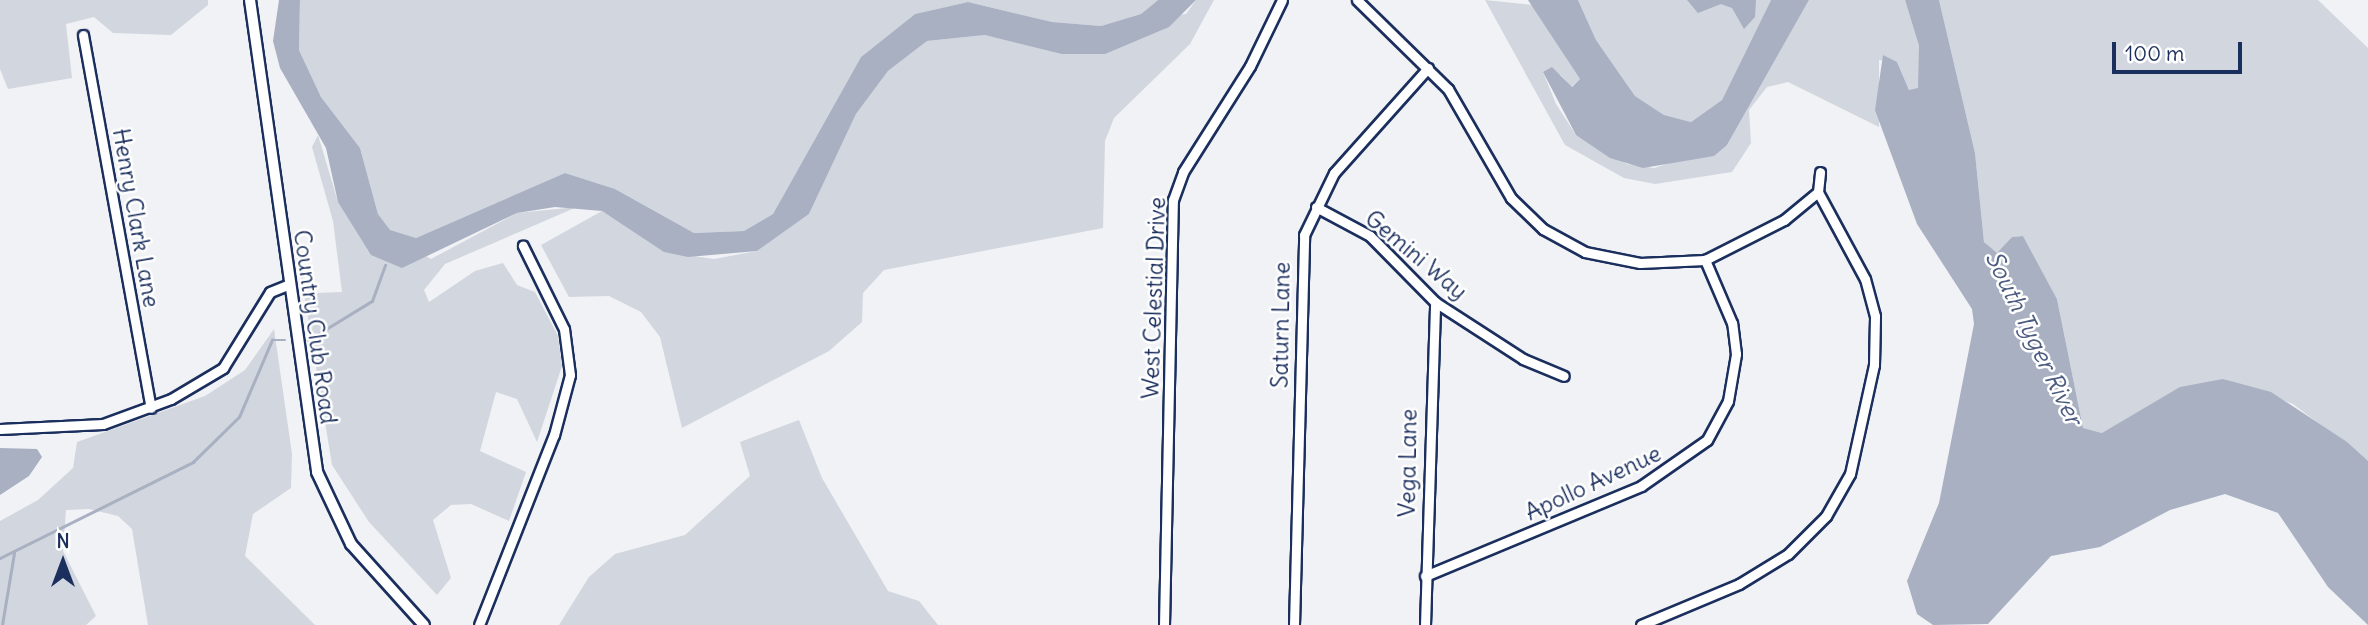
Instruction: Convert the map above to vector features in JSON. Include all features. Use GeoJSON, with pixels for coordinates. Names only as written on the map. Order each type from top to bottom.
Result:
{"type":"FeatureCollection","features":[{"type":"Feature","properties":{"kind":"street","name":"Country Club Road"},"geometry":{"type":"LineString","coordinates":[[250,0],[287,285],[322,484],[351,544],[424,625]]}},
{"type":"Feature","properties":{"kind":"street","name":"West Celestial Drive"},"geometry":{"type":"LineString","coordinates":[[1164,625],[1173,200],[1187,164],[1257,54],[1282,0]]}},
{"type":"Feature","properties":{"kind":"street"},"geometry":{"type":"LineString","coordinates":[[1357,0],[1428,68],[1454,98],[1502,187],[1555,237],[1622,260],[1705,260],[1773,227],[1818,192]]}},
{"type":"Feature","properties":{"kind":"street","name":"Henry Clark Lane"},"geometry":{"type":"LineString","coordinates":[[83,35],[151,408]]}},
{"type":"Feature","properties":{"kind":"street","name":"Saturn Lane"},"geometry":{"type":"LineString","coordinates":[[1294,625],[1302,250],[1316,206],[1346,158],[1428,68]]}},
{"type":"Feature","properties":{"kind":"street"},"geometry":{"type":"LineString","coordinates":[[1641,625],[1739,584],[1788,554],[1826,516],[1850,474],[1874,365],[1875,316],[1865,279],[1818,192],[1821,172]]}},
{"type":"Feature","properties":{"kind":"street","name":"Gemini Way"},"geometry":{"type":"LineString","coordinates":[[1316,206],[1370,236],[1435,302],[1523,359],[1564,376]]}},
{"type":"Feature","properties":{"kind":"street"},"geometry":{"type":"LineString","coordinates":[[479,625],[554,435],[570,375],[564,329],[523,246]]}},
{"type":"Feature","properties":{"kind":"street","name":"Apollo Avenue"},"geometry":{"type":"LineString","coordinates":[[1425,576],[1641,486],[1707,440],[1728,401],[1737,354],[1732,323],[1705,260]]}},
{"type":"Feature","properties":{"kind":"street"},"geometry":{"type":"LineString","coordinates":[[0,429],[85,427],[151,408],[223,368],[270,292],[287,285]]}},
{"type":"Feature","properties":{"kind":"street","name":"Vega Lane"},"geometry":{"type":"LineString","coordinates":[[1425,625],[1435,302]]}},
{"type":"Feature","properties":{"kind":"shaded area"},"geometry":{"type":"Polygon","coordinates":[[[0,0],[208,0],[208,5],[171,35],[113,33],[94,17],[66,24],[72,78],[8,89],[0,69],[0,0]]]}},
{"type":"Feature","properties":{"kind":"shaded area"},"geometry":{"type":"Polygon","coordinates":[[[300,0],[1158,0],[1141,14],[1101,26],[1051,22],[968,2],[915,14],[861,57],[773,214],[744,231],[694,233],[615,189],[565,173],[416,238],[389,230],[378,214],[360,148],[321,97],[299,50],[300,0]]]}},
{"type":"Feature","properties":{"kind":"shaded area"},"geometry":{"type":"Polygon","coordinates":[[[1196,0],[1214,0],[1190,44],[1114,118],[1105,141],[1103,228],[884,270],[863,293],[862,322],[829,351],[682,428],[660,337],[641,312],[609,296],[569,297],[541,245],[602,211],[665,252],[714,259],[757,251],[809,214],[856,114],[888,71],[927,41],[985,35],[1016,41],[1186,14],[1196,0]]]}},
{"type":"Feature","properties":{"kind":"shaded area"},"geometry":{"type":"Polygon","coordinates":[[[1485,0],[1533,5],[1580,79],[1571,87],[1561,75],[1543,72],[1556,104],[1576,135],[1627,164],[1654,168],[1727,145],[1809,0],[1905,0],[1919,46],[1920,81],[1916,93],[1909,90],[1897,62],[1879,60],[1879,127],[1788,82],[1767,87],[1749,110],[1751,143],[1732,172],[1655,184],[1624,178],[1565,145],[1485,0]]]}},
{"type":"Feature","properties":{"kind":"shaded area"},"geometry":{"type":"Polygon","coordinates":[[[1578,0],[1771,0],[1722,100],[1691,122],[1664,115],[1635,96],[1596,40],[1578,0]]]}},
{"type":"Feature","properties":{"kind":"shaded area"},"geometry":{"type":"Polygon","coordinates":[[[1939,0],[2318,0],[2368,48],[2368,461],[2293,404],[2223,379],[2102,433],[2083,428],[2057,299],[2023,236],[2012,237],[1997,254],[1984,242],[1975,153],[1939,0]]]}},
{"type":"Feature","properties":{"kind":"shaded area"},"geometry":{"type":"Polygon","coordinates":[[[318,135],[338,202],[431,259],[517,213],[577,207],[445,264],[424,290],[429,302],[475,271],[503,263],[517,285],[535,292],[558,336],[562,366],[537,442],[517,399],[496,392],[480,451],[526,472],[509,521],[471,504],[451,505],[433,520],[451,578],[437,595],[369,522],[332,465],[301,275],[317,293],[342,292],[333,221],[312,147],[318,135]]]}},
{"type":"Feature","properties":{"kind":"shaded area"},"geometry":{"type":"Polygon","coordinates":[[[274,329],[292,454],[291,488],[253,514],[245,556],[315,625],[148,625],[132,529],[118,516],[89,509],[66,510],[63,551],[96,616],[86,625],[0,625],[0,521],[38,500],[73,468],[77,442],[205,396],[245,370],[274,329]]]}},
{"type":"Feature","properties":{"kind":"shaded area"},"geometry":{"type":"Polygon","coordinates":[[[799,420],[822,478],[888,591],[919,601],[938,625],[559,625],[589,577],[615,554],[685,535],[750,476],[740,442],[799,420]]]}},
{"type":"Feature","properties":{"kind":"water"},"geometry":{"type":"Polygon","coordinates":[[[279,0],[300,0],[299,50],[321,97],[360,148],[378,214],[390,230],[416,238],[565,173],[615,189],[694,233],[744,231],[773,214],[861,57],[915,14],[968,2],[1052,22],[1101,26],[1141,14],[1158,0],[1196,0],[1169,27],[1105,54],[1062,54],[985,35],[927,41],[888,71],[856,114],[809,214],[757,251],[688,257],[664,252],[602,211],[555,207],[517,213],[402,268],[371,255],[338,202],[326,148],[280,68],[273,41],[279,0]]]}},
{"type":"Feature","properties":{"kind":"water"},"geometry":{"type":"Polygon","coordinates":[[[1528,0],[1578,0],[1596,40],[1635,96],[1664,115],[1691,122],[1722,100],[1771,0],[1809,0],[1727,145],[1714,156],[1643,168],[1610,158],[1576,135],[1543,72],[1552,67],[1572,87],[1580,79],[1528,0]]]}},
{"type":"Feature","properties":{"kind":"water"},"geometry":{"type":"Polygon","coordinates":[[[1687,0],[1756,0],[1755,17],[1744,29],[1732,8],[1721,4],[1698,13],[1687,0]]]}},
{"type":"Feature","properties":{"kind":"water","name":"South Tyger River"},"geometry":{"type":"Polygon","coordinates":[[[1905,0],[1939,0],[1975,153],[1984,242],[1997,253],[2012,237],[2023,236],[2057,299],[2083,428],[2102,433],[2180,387],[2223,379],[2271,392],[2347,442],[2368,461],[2368,625],[2328,587],[2278,513],[2225,494],[2170,510],[2100,547],[2051,556],[1988,624],[1933,625],[1917,614],[1907,581],[1939,503],[1974,324],[1972,309],[1917,224],[1875,110],[1883,55],[1897,62],[1909,90],[1918,88],[1919,46],[1905,0]]]}},
{"type":"Feature","properties":{"kind":"water"},"geometry":{"type":"Polygon","coordinates":[[[0,448],[37,449],[42,457],[29,476],[0,495],[0,448]]]}},
{"type":"Feature","properties":{"kind":"waterway"},"geometry":{"type":"LineString","coordinates":[[308,340],[372,301],[385,265]]}},
{"type":"Feature","properties":{"kind":"waterway"},"geometry":{"type":"LineString","coordinates":[[0,558],[193,462],[239,417],[272,340],[285,340]]}},
{"type":"Feature","properties":{"kind":"waterway"},"geometry":{"type":"LineString","coordinates":[[2,625],[14,553]]}}]}
